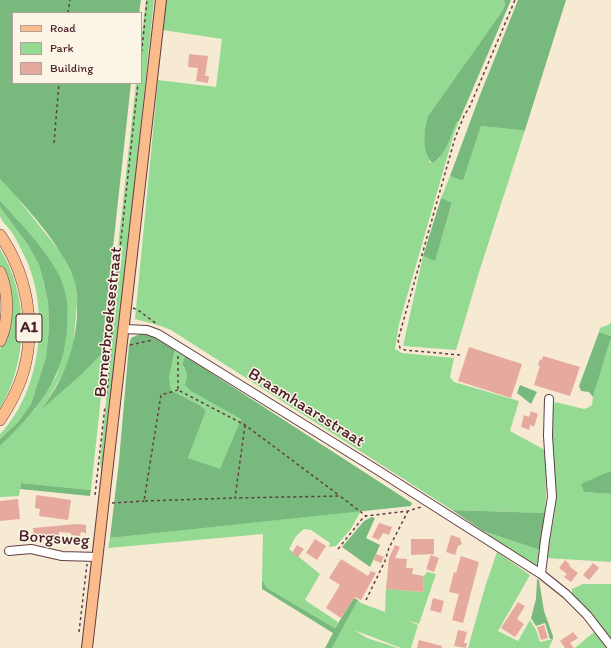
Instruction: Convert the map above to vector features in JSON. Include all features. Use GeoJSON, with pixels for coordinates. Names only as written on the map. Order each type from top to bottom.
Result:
{"type":"FeatureCollection","features":[{"type":"Feature","properties":{"kind":"highway","name":"A1"},"geometry":{"type":"LineString","coordinates":[[0,236],[6,244],[19,271],[27,296],[30,321],[29,345],[24,370],[18,387],[0,420]]}},
{"type":"Feature","properties":{"kind":"highway","name":"A1"},"geometry":{"type":"LineString","coordinates":[[0,272],[5,290],[6,303],[4,328],[0,342]]}},
{"type":"Feature","properties":{"kind":"main road","name":"Bornerbroeksestraat"},"geometry":{"type":"LineString","coordinates":[[88,648],[93,557],[104,503],[161,0]]}},
{"type":"Feature","properties":{"kind":"street","name":"Braamhaarsstraat"},"geometry":{"type":"LineString","coordinates":[[124,329],[148,330],[158,334],[541,574],[566,594],[582,610],[611,646]]}},
{"type":"Feature","properties":{"kind":"street"},"geometry":{"type":"LineString","coordinates":[[541,574],[544,540],[552,497],[548,436],[549,399]]}},
{"type":"Feature","properties":{"kind":"street","name":"Borgsweg"},"geometry":{"type":"LineString","coordinates":[[8,551],[31,549],[52,554],[93,557]]}},
{"type":"Feature","properties":{"kind":"path"},"geometry":{"type":"LineString","coordinates":[[68,12],[70,0]]}},
{"type":"Feature","properties":{"kind":"path"},"geometry":{"type":"LineString","coordinates":[[142,48],[147,0]]}},
{"type":"Feature","properties":{"kind":"path"},"geometry":{"type":"LineString","coordinates":[[460,355],[405,350],[400,348],[398,340],[455,138],[515,0]]}},
{"type":"Feature","properties":{"kind":"path"},"geometry":{"type":"LineString","coordinates":[[54,143],[59,84]]}},
{"type":"Feature","properties":{"kind":"path","name":"Bornerbroeksestraat"},"geometry":{"type":"LineString","coordinates":[[95,497],[138,84]]}},
{"type":"Feature","properties":{"kind":"path"},"geometry":{"type":"LineString","coordinates":[[114,305],[138,310],[161,328]]}},
{"type":"Feature","properties":{"kind":"path"},"geometry":{"type":"LineString","coordinates":[[110,343],[132,346],[157,339]]}},
{"type":"Feature","properties":{"kind":"path"},"geometry":{"type":"LineString","coordinates":[[178,346],[178,390]]}},
{"type":"Feature","properties":{"kind":"path"},"geometry":{"type":"LineString","coordinates":[[144,502],[161,395],[178,390],[245,425],[366,516]]}},
{"type":"Feature","properties":{"kind":"path"},"geometry":{"type":"LineString","coordinates":[[235,498],[245,425]]}},
{"type":"Feature","properties":{"kind":"path"},"geometry":{"type":"LineString","coordinates":[[104,503],[340,496]]}},
{"type":"Feature","properties":{"kind":"path"},"geometry":{"type":"LineString","coordinates":[[338,549],[366,516],[418,509],[426,501]]}},
{"type":"Feature","properties":{"kind":"path"},"geometry":{"type":"LineString","coordinates":[[366,600],[408,511]]}},
{"type":"Feature","properties":{"kind":"path"},"geometry":{"type":"LineString","coordinates":[[79,633],[93,557]]}},
{"type":"Feature","properties":{"kind":"green space"},"geometry":{"type":"Polygon","coordinates":[[[0,0],[141,0],[139,12],[12,12],[12,84],[131,84],[104,329],[106,350],[82,374],[41,410],[61,377],[70,354],[77,317],[75,282],[60,251],[51,238],[0,179],[0,0]]]}},
{"type":"Feature","properties":{"kind":"green space"},"geometry":{"type":"Polygon","coordinates":[[[146,0],[154,0],[103,484],[100,462],[111,350],[109,329],[136,84],[142,84],[142,34],[146,0]]]}},
{"type":"Feature","properties":{"kind":"green space"},"geometry":{"type":"Polygon","coordinates":[[[166,0],[504,0],[505,5],[503,10],[428,116],[426,121],[424,138],[430,163],[439,159],[454,126],[459,121],[453,137],[399,324],[395,349],[402,353],[454,358],[450,377],[454,382],[519,401],[510,431],[545,450],[545,513],[452,510],[171,330],[135,319],[158,80],[216,87],[222,39],[163,30],[166,0]]]}},
{"type":"Feature","properties":{"kind":"green space"},"geometry":{"type":"Polygon","coordinates":[[[504,0],[511,0],[459,121],[457,122],[441,156],[432,163],[426,153],[424,141],[428,116],[503,10],[505,5],[504,0]]]}},
{"type":"Feature","properties":{"kind":"green space"},"geometry":{"type":"Polygon","coordinates":[[[518,0],[566,0],[525,130],[481,126],[463,181],[450,176],[480,95],[518,0]]]}},
{"type":"Feature","properties":{"kind":"green space"},"geometry":{"type":"Polygon","coordinates":[[[481,126],[525,130],[480,269],[456,350],[403,346],[423,256],[435,260],[452,204],[441,198],[450,176],[463,181],[481,126]]]}},
{"type":"Feature","properties":{"kind":"green space"},"geometry":{"type":"Polygon","coordinates":[[[0,179],[14,194],[62,254],[74,279],[76,289],[77,303],[73,347],[65,370],[43,408],[82,374],[106,350],[91,490],[21,483],[19,496],[0,497],[0,446],[35,409],[56,377],[65,345],[68,313],[53,266],[17,219],[0,201],[0,179]]]}},
{"type":"Feature","properties":{"kind":"green space"},"geometry":{"type":"Polygon","coordinates":[[[441,198],[452,203],[435,261],[423,256],[441,198]]]}},
{"type":"Feature","properties":{"kind":"green space"},"geometry":{"type":"Polygon","coordinates":[[[0,201],[33,237],[55,267],[64,289],[68,314],[65,347],[54,379],[36,407],[0,446],[0,439],[18,422],[31,404],[46,357],[49,328],[48,302],[39,265],[28,245],[0,207],[0,201]]]}},
{"type":"Feature","properties":{"kind":"green space"},"geometry":{"type":"Polygon","coordinates":[[[0,207],[28,245],[39,265],[48,302],[49,328],[46,357],[31,404],[18,422],[0,439],[0,434],[14,417],[25,396],[33,374],[39,327],[38,303],[33,280],[26,259],[17,241],[0,216],[0,207]]]}},
{"type":"Feature","properties":{"kind":"green space"},"geometry":{"type":"Polygon","coordinates":[[[0,249],[10,268],[17,287],[21,308],[22,329],[16,370],[9,390],[0,408],[0,349],[6,337],[0,249]]]}},
{"type":"Feature","properties":{"kind":"green space"},"geometry":{"type":"Polygon","coordinates":[[[611,322],[611,336],[599,332],[600,328],[611,322]]]}},
{"type":"Feature","properties":{"kind":"green space"},"geometry":{"type":"Polygon","coordinates":[[[599,332],[611,336],[611,338],[593,397],[589,392],[581,391],[579,386],[599,332]]]}},
{"type":"Feature","properties":{"kind":"green space"},"geometry":{"type":"Polygon","coordinates":[[[140,334],[154,336],[175,350],[169,377],[171,390],[196,403],[206,411],[188,458],[220,469],[241,419],[191,391],[185,385],[187,374],[182,364],[185,356],[412,503],[411,506],[110,538],[119,461],[129,345],[131,338],[140,334]]]}},
{"type":"Feature","properties":{"kind":"green space"},"geometry":{"type":"Polygon","coordinates":[[[611,338],[611,472],[608,472],[584,492],[611,494],[611,562],[546,558],[555,512],[553,510],[550,416],[555,402],[584,409],[592,405],[593,397],[611,338]]]}},
{"type":"Feature","properties":{"kind":"green space"},"geometry":{"type":"Polygon","coordinates":[[[175,350],[185,356],[182,364],[186,369],[188,376],[217,405],[241,419],[220,470],[188,458],[206,411],[196,403],[171,390],[169,377],[175,350]]]}},
{"type":"Feature","properties":{"kind":"green space"},"geometry":{"type":"Polygon","coordinates":[[[520,385],[537,392],[531,404],[517,393],[520,385]]]}},
{"type":"Feature","properties":{"kind":"green space"},"geometry":{"type":"Polygon","coordinates":[[[611,472],[611,494],[584,492],[581,484],[611,472]]]}},
{"type":"Feature","properties":{"kind":"green space"},"geometry":{"type":"Polygon","coordinates":[[[21,483],[91,490],[90,496],[20,489],[21,483]]]}},
{"type":"Feature","properties":{"kind":"green space"},"geometry":{"type":"Polygon","coordinates":[[[452,510],[545,513],[547,517],[540,550],[483,531],[452,510]]]}},
{"type":"Feature","properties":{"kind":"green space"},"geometry":{"type":"Polygon","coordinates":[[[361,511],[350,530],[336,546],[329,547],[330,543],[311,530],[304,529],[296,536],[289,549],[320,574],[305,600],[338,622],[335,628],[267,588],[262,580],[263,534],[108,548],[110,538],[361,511]]]}},
{"type":"Feature","properties":{"kind":"green space"},"geometry":{"type":"Polygon","coordinates":[[[372,517],[375,518],[366,538],[380,545],[370,567],[342,547],[364,521],[372,517]]]}},
{"type":"Feature","properties":{"kind":"green space"},"geometry":{"type":"Polygon","coordinates":[[[483,531],[540,550],[536,567],[534,566],[483,531]]]}},
{"type":"Feature","properties":{"kind":"green space"},"geometry":{"type":"Polygon","coordinates":[[[497,552],[530,575],[498,631],[518,641],[530,620],[536,630],[540,642],[553,639],[549,648],[468,648],[485,587],[497,552]]]}},
{"type":"Feature","properties":{"kind":"green space"},"geometry":{"type":"Polygon","coordinates":[[[427,572],[436,574],[419,624],[407,620],[418,625],[411,648],[401,648],[354,630],[367,638],[398,648],[332,648],[358,600],[361,603],[385,612],[386,589],[423,592],[424,576],[427,572]]]}},
{"type":"Feature","properties":{"kind":"green space"},"geometry":{"type":"Polygon","coordinates":[[[537,579],[539,580],[544,611],[553,639],[550,639],[545,623],[536,626],[531,618],[536,599],[537,579]]]}},
{"type":"Feature","properties":{"kind":"green space"},"geometry":{"type":"Polygon","coordinates":[[[262,580],[267,588],[335,628],[354,598],[358,600],[332,648],[325,648],[333,633],[262,589],[262,580]]]}},
{"type":"Feature","properties":{"kind":"green space"},"geometry":{"type":"Polygon","coordinates":[[[583,584],[611,584],[611,641],[572,595],[572,589],[583,584]]]}},
{"type":"Feature","properties":{"kind":"green space"},"geometry":{"type":"Polygon","coordinates":[[[594,632],[607,648],[575,648],[594,632]]]}},
{"type":"Feature","properties":{"kind":"building"},"geometry":{"type":"Polygon","coordinates":[[[189,54],[208,56],[205,76],[209,76],[208,83],[196,81],[198,68],[188,67],[189,54]]]}},
{"type":"Feature","properties":{"kind":"building"},"geometry":{"type":"Polygon","coordinates":[[[469,347],[522,364],[511,398],[458,381],[469,347]]]}},
{"type":"Feature","properties":{"kind":"building"},"geometry":{"type":"Polygon","coordinates":[[[543,356],[580,367],[570,396],[534,385],[540,366],[538,365],[543,356]]]}},
{"type":"Feature","properties":{"kind":"building"},"geometry":{"type":"Polygon","coordinates":[[[531,411],[538,414],[534,427],[530,425],[529,430],[521,427],[524,415],[529,417],[531,411]]]}},
{"type":"Feature","properties":{"kind":"building"},"geometry":{"type":"Polygon","coordinates":[[[36,495],[71,500],[68,520],[39,516],[40,509],[35,508],[36,495]]]}},
{"type":"Feature","properties":{"kind":"building"},"geometry":{"type":"Polygon","coordinates":[[[18,499],[20,519],[0,521],[0,501],[18,499]]]}},
{"type":"Feature","properties":{"kind":"building"},"geometry":{"type":"Polygon","coordinates":[[[379,523],[392,527],[389,535],[383,533],[379,540],[372,537],[379,523]]]}},
{"type":"Feature","properties":{"kind":"building"},"geometry":{"type":"Polygon","coordinates":[[[77,524],[86,525],[86,533],[81,532],[80,536],[71,535],[71,533],[59,532],[59,536],[34,538],[33,528],[77,524]]]}},
{"type":"Feature","properties":{"kind":"building"},"geometry":{"type":"Polygon","coordinates":[[[451,535],[460,538],[462,544],[458,546],[455,555],[446,552],[451,535]]]}},
{"type":"Feature","properties":{"kind":"building"},"geometry":{"type":"Polygon","coordinates":[[[315,539],[326,546],[317,560],[306,553],[315,539]]]}},
{"type":"Feature","properties":{"kind":"building"},"geometry":{"type":"Polygon","coordinates":[[[411,539],[434,539],[434,554],[411,555],[411,539]]]}},
{"type":"Feature","properties":{"kind":"building"},"geometry":{"type":"Polygon","coordinates":[[[297,545],[304,549],[298,557],[292,553],[297,545]]]}},
{"type":"Feature","properties":{"kind":"building"},"geometry":{"type":"Polygon","coordinates":[[[395,545],[400,547],[395,558],[407,559],[406,568],[413,568],[412,574],[424,576],[423,592],[386,589],[389,558],[395,545]]]}},
{"type":"Feature","properties":{"kind":"building"},"geometry":{"type":"Polygon","coordinates":[[[376,554],[384,557],[381,563],[374,560],[376,554]]]}},
{"type":"Feature","properties":{"kind":"building"},"geometry":{"type":"Polygon","coordinates":[[[431,555],[439,558],[434,572],[426,569],[431,555]]]}},
{"type":"Feature","properties":{"kind":"building"},"geometry":{"type":"Polygon","coordinates":[[[461,556],[479,562],[463,623],[452,620],[459,594],[449,592],[454,572],[456,573],[461,556]]]}},
{"type":"Feature","properties":{"kind":"building"},"geometry":{"type":"Polygon","coordinates":[[[341,559],[368,576],[371,571],[376,573],[361,600],[355,597],[341,618],[326,608],[340,585],[329,578],[341,559]]]}},
{"type":"Feature","properties":{"kind":"building"},"geometry":{"type":"Polygon","coordinates":[[[565,560],[570,565],[569,566],[578,573],[571,582],[564,577],[567,574],[559,568],[565,560]]]}},
{"type":"Feature","properties":{"kind":"building"},"geometry":{"type":"Polygon","coordinates":[[[593,563],[599,568],[589,580],[583,575],[593,563]]]}},
{"type":"Feature","properties":{"kind":"building"},"geometry":{"type":"Polygon","coordinates":[[[433,598],[444,601],[441,613],[430,610],[433,598]]]}},
{"type":"Feature","properties":{"kind":"building"},"geometry":{"type":"Polygon","coordinates":[[[518,602],[525,606],[517,619],[524,624],[515,637],[501,628],[518,602]]]}},
{"type":"Feature","properties":{"kind":"building"},"geometry":{"type":"Polygon","coordinates":[[[544,625],[548,638],[541,640],[537,627],[544,625]]]}},
{"type":"Feature","properties":{"kind":"building"},"geometry":{"type":"Polygon","coordinates":[[[458,630],[467,632],[464,643],[467,643],[466,648],[454,646],[458,630]]]}},
{"type":"Feature","properties":{"kind":"building"},"geometry":{"type":"Polygon","coordinates":[[[573,632],[578,638],[570,643],[574,648],[565,648],[560,641],[573,632]]]}},
{"type":"Feature","properties":{"kind":"building"},"geometry":{"type":"Polygon","coordinates":[[[419,640],[442,646],[442,648],[417,648],[419,640]]]}}]}
